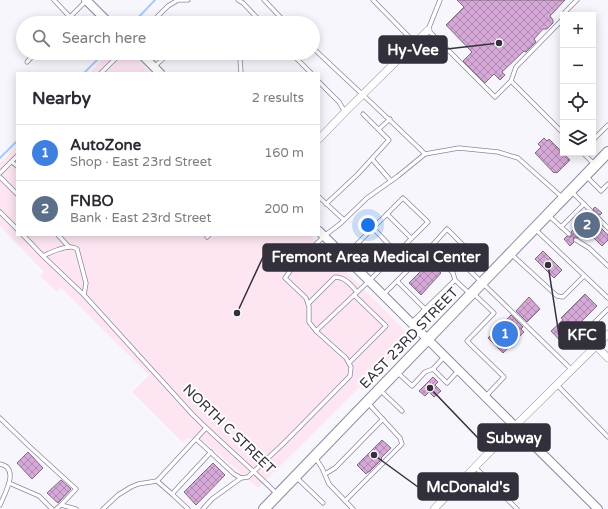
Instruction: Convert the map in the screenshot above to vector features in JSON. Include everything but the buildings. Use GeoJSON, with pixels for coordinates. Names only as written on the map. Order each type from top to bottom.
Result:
{"type":"FeatureCollection","features":[{"type":"Feature","properties":{"kind":"main road","name":"EAST 23RD STREET"},"geometry":{"type":"LineString","coordinates":[[268,508],[278,495],[471,293],[585,175],[607,156]]}},
{"type":"Feature","properties":{"kind":"street"},"geometry":{"type":"LineString","coordinates":[[86,0],[102,16]]}},
{"type":"Feature","properties":{"kind":"street"},"geometry":{"type":"LineString","coordinates":[[320,138],[428,30]]}},
{"type":"Feature","properties":{"kind":"street"},"geometry":{"type":"LineString","coordinates":[[147,60],[157,70]]}},
{"type":"Feature","properties":{"kind":"street"},"geometry":{"type":"LineString","coordinates":[[322,234],[598,509]]}},
{"type":"Feature","properties":{"kind":"street"},"geometry":{"type":"LineString","coordinates":[[435,509],[515,426],[608,334]]}},
{"type":"Feature","properties":{"kind":"street"},"geometry":{"type":"LineString","coordinates":[[596,347],[608,358]]}},
{"type":"Feature","properties":{"kind":"lane"},"geometry":{"type":"LineString","coordinates":[[54,0],[69,16]]}},
{"type":"Feature","properties":{"kind":"lane"},"geometry":{"type":"LineString","coordinates":[[71,16],[86,0]]}},
{"type":"Feature","properties":{"kind":"lane"},"geometry":{"type":"LineString","coordinates":[[157,16],[168,6],[178,0],[188,0]]}},
{"type":"Feature","properties":{"kind":"lane"},"geometry":{"type":"LineString","coordinates":[[238,0],[255,16]]}},
{"type":"Feature","properties":{"kind":"lane"},"geometry":{"type":"LineString","coordinates":[[264,0],[279,16]]}},
{"type":"Feature","properties":{"kind":"lane"},"geometry":{"type":"LineString","coordinates":[[372,0],[415,43]]}},
{"type":"Feature","properties":{"kind":"lane"},"geometry":{"type":"LineString","coordinates":[[440,0],[428,30],[495,97],[511,81],[516,67],[560,22]]}},
{"type":"Feature","properties":{"kind":"lane"},"geometry":{"type":"LineString","coordinates":[[564,12],[577,0]]}},
{"type":"Feature","properties":{"kind":"lane"},"geometry":{"type":"LineString","coordinates":[[320,55],[362,95],[390,119],[425,154]]}},
{"type":"Feature","properties":{"kind":"lane"},"geometry":{"type":"LineString","coordinates":[[102,72],[114,60]]}},
{"type":"Feature","properties":{"kind":"lane"},"geometry":{"type":"LineString","coordinates":[[157,70],[163,60]]}},
{"type":"Feature","properties":{"kind":"lane"},"geometry":{"type":"LineString","coordinates":[[240,60],[241,72]]}},
{"type":"Feature","properties":{"kind":"lane"},"geometry":{"type":"LineString","coordinates":[[298,60],[309,72]]}},
{"type":"Feature","properties":{"kind":"lane"},"geometry":{"type":"LineString","coordinates":[[511,81],[560,130]]}},
{"type":"Feature","properties":{"kind":"lane"},"geometry":{"type":"LineString","coordinates":[[320,83],[339,102],[345,112]]}},
{"type":"Feature","properties":{"kind":"lane"},"geometry":{"type":"LineString","coordinates":[[326,204],[372,159],[389,140],[363,114]]}},
{"type":"Feature","properties":{"kind":"lane"},"geometry":{"type":"LineString","coordinates":[[379,130],[390,119]]}},
{"type":"Feature","properties":{"kind":"lane"},"geometry":{"type":"LineString","coordinates":[[596,137],[608,125]]}},
{"type":"Feature","properties":{"kind":"lane"},"geometry":{"type":"LineString","coordinates":[[203,509],[212,499],[241,478],[248,477],[350,376],[351,367],[346,358],[316,331],[309,322],[309,306],[306,298],[285,278],[322,234],[344,220],[367,198],[398,176],[425,154],[459,148],[498,152],[518,158],[563,198]]}},
{"type":"Feature","properties":{"kind":"lane"},"geometry":{"type":"LineString","coordinates":[[586,156],[595,165]]}},
{"type":"Feature","properties":{"kind":"lane"},"geometry":{"type":"LineString","coordinates":[[0,173],[16,157]]}},
{"type":"Feature","properties":{"kind":"lane"},"geometry":{"type":"LineString","coordinates":[[372,159],[391,181]]}},
{"type":"Feature","properties":{"kind":"lane"},"geometry":{"type":"LineString","coordinates":[[12,162],[16,165]]}},
{"type":"Feature","properties":{"kind":"lane"},"geometry":{"type":"LineString","coordinates":[[585,175],[601,191],[608,184]]}},
{"type":"Feature","properties":{"kind":"lane"},"geometry":{"type":"LineString","coordinates":[[0,177],[16,193]]}},
{"type":"Feature","properties":{"kind":"lane"},"geometry":{"type":"LineString","coordinates":[[570,191],[591,211]]}},
{"type":"Feature","properties":{"kind":"lane"},"geometry":{"type":"LineString","coordinates":[[320,197],[344,220]]}},
{"type":"Feature","properties":{"kind":"lane"},"geometry":{"type":"LineString","coordinates":[[316,331],[356,294],[428,222],[404,198],[344,256]]}},
{"type":"Feature","properties":{"kind":"lane"},"geometry":{"type":"LineString","coordinates":[[562,227],[584,204]]}},
{"type":"Feature","properties":{"kind":"lane"},"geometry":{"type":"LineString","coordinates":[[0,212],[16,228]]}},
{"type":"Feature","properties":{"kind":"lane"},"geometry":{"type":"LineString","coordinates":[[387,214],[411,238]]}},
{"type":"Feature","properties":{"kind":"lane"},"geometry":{"type":"LineString","coordinates":[[548,214],[568,234]]}},
{"type":"Feature","properties":{"kind":"lane"},"geometry":{"type":"LineString","coordinates":[[597,217],[608,228]]}},
{"type":"Feature","properties":{"kind":"lane"},"geometry":{"type":"LineString","coordinates":[[373,228],[397,253]]}},
{"type":"Feature","properties":{"kind":"lane"},"geometry":{"type":"LineString","coordinates":[[534,228],[608,298]]}},
{"type":"Feature","properties":{"kind":"lane"},"geometry":{"type":"LineString","coordinates":[[383,295],[447,229],[471,253],[472,257],[469,268],[470,272],[572,370]]}},
{"type":"Feature","properties":{"kind":"lane","name":"NORTH C STREET"},"geometry":{"type":"LineString","coordinates":[[23,236],[84,295],[206,428],[254,471],[278,495]]}},
{"type":"Feature","properties":{"kind":"lane"},"geometry":{"type":"LineString","coordinates":[[59,236],[69,247]]}},
{"type":"Feature","properties":{"kind":"lane"},"geometry":{"type":"LineString","coordinates":[[576,240],[590,248],[608,266]]}},
{"type":"Feature","properties":{"kind":"lane"},"geometry":{"type":"LineString","coordinates":[[43,256],[50,252],[73,246],[77,249],[86,283],[84,295]]}},
{"type":"Feature","properties":{"kind":"lane"},"geometry":{"type":"LineString","coordinates":[[428,249],[453,273],[455,280],[494,313],[467,341],[504,377],[486,396]]}},
{"type":"Feature","properties":{"kind":"lane"},"geometry":{"type":"LineString","coordinates":[[510,253],[557,296],[563,298],[584,276]]}},
{"type":"Feature","properties":{"kind":"lane"},"geometry":{"type":"LineString","coordinates":[[308,304],[335,277],[340,277],[345,280],[386,326],[348,363]]}},
{"type":"Feature","properties":{"kind":"lane"},"geometry":{"type":"LineString","coordinates":[[411,323],[455,280]]}},
{"type":"Feature","properties":{"kind":"lane"},"geometry":{"type":"LineString","coordinates":[[397,281],[425,309]]}},
{"type":"Feature","properties":{"kind":"lane"},"geometry":{"type":"LineString","coordinates":[[596,347],[583,334],[608,309]]}},
{"type":"Feature","properties":{"kind":"lane"},"geometry":{"type":"LineString","coordinates":[[396,372],[412,386],[425,372],[433,369],[445,356]]}},
{"type":"Feature","properties":{"kind":"lane"},"geometry":{"type":"LineString","coordinates":[[433,369],[447,383],[459,370]]}},
{"type":"Feature","properties":{"kind":"lane"},"geometry":{"type":"LineString","coordinates":[[557,385],[608,437]]}},
{"type":"Feature","properties":{"kind":"lane"},"geometry":{"type":"LineString","coordinates":[[379,389],[402,411]]}},
{"type":"Feature","properties":{"kind":"lane"},"geometry":{"type":"LineString","coordinates":[[345,501],[402,444],[400,438],[367,402]]}},
{"type":"Feature","properties":{"kind":"lane"},"geometry":{"type":"LineString","coordinates":[[0,418],[76,489],[56,509]]}},
{"type":"Feature","properties":{"kind":"lane"},"geometry":{"type":"LineString","coordinates":[[325,474],[335,468],[383,419]]}},
{"type":"Feature","properties":{"kind":"lane"},"geometry":{"type":"LineString","coordinates":[[103,509],[121,493],[131,487],[138,484],[157,481],[206,428]]}},
{"type":"Feature","properties":{"kind":"lane"},"geometry":{"type":"LineString","coordinates":[[196,439],[234,474],[241,478]]}},
{"type":"Feature","properties":{"kind":"lane"},"geometry":{"type":"LineString","coordinates":[[172,494],[211,452]]}},
{"type":"Feature","properties":{"kind":"lane"},"geometry":{"type":"LineString","coordinates":[[315,456],[329,484],[353,509]]}},
{"type":"Feature","properties":{"kind":"lane"},"geometry":{"type":"LineString","coordinates":[[0,464],[5,465],[10,471],[10,480],[0,504]]}},
{"type":"Feature","properties":{"kind":"lane"},"geometry":{"type":"LineString","coordinates":[[475,467],[517,509]]}},
{"type":"Feature","properties":{"kind":"lane"},"geometry":{"type":"LineString","coordinates":[[296,476],[323,503]]}},
{"type":"Feature","properties":{"kind":"lane"},"geometry":{"type":"LineString","coordinates":[[157,481],[188,509]]}},
{"type":"Feature","properties":{"kind":"lane"},"geometry":{"type":"LineString","coordinates":[[9,483],[39,496],[52,509]]}},
{"type":"Feature","properties":{"kind":"lane"},"geometry":{"type":"LineString","coordinates":[[61,504],[76,509]]}},
{"type":"Feature","properties":{"kind":"shaded area"},"geometry":{"type":"Polygon","coordinates":[[[102,60],[138,60],[150,72],[90,72],[102,60]]]}},
{"type":"Feature","properties":{"kind":"shaded area"},"geometry":{"type":"Polygon","coordinates":[[[16,147],[16,236],[311,236],[408,334],[406,341],[258,488],[204,442],[187,438],[183,443],[132,392],[149,375],[61,288],[57,292],[40,276],[44,272],[0,226],[0,163],[16,147]]]}},
{"type":"Feature","properties":{"kind":"waterway"},"geometry":{"type":"LineString","coordinates":[[140,16],[155,0]]}},
{"type":"Feature","properties":{"kind":"waterway"},"geometry":{"type":"LineString","coordinates":[[85,72],[97,60]]}},
{"type":"Feature","properties":{"kind":"waterway"},"geometry":{"type":"LineString","coordinates":[[0,158],[16,142]]}},
{"type":"Feature","properties":{"kind":"place","name":"Hy-Vee"},"geometry":{"type":"Point","coordinates":[499,43]}},
{"type":"Feature","properties":{"kind":"place","name":"FNBO"},"geometry":{"type":"Point","coordinates":[587,225]}},
{"type":"Feature","properties":{"kind":"place","name":"KFC"},"geometry":{"type":"Point","coordinates":[548,265]}},
{"type":"Feature","properties":{"kind":"place","name":"Fremont Area Medical Center"},"geometry":{"type":"Point","coordinates":[237,313]}},
{"type":"Feature","properties":{"kind":"place","name":"AutoZone"},"geometry":{"type":"Point","coordinates":[505,334]}},
{"type":"Feature","properties":{"kind":"place","name":"Subway"},"geometry":{"type":"Point","coordinates":[430,388]}},
{"type":"Feature","properties":{"kind":"place","name":"McDonald's"},"geometry":{"type":"Point","coordinates":[374,455]}}]}
